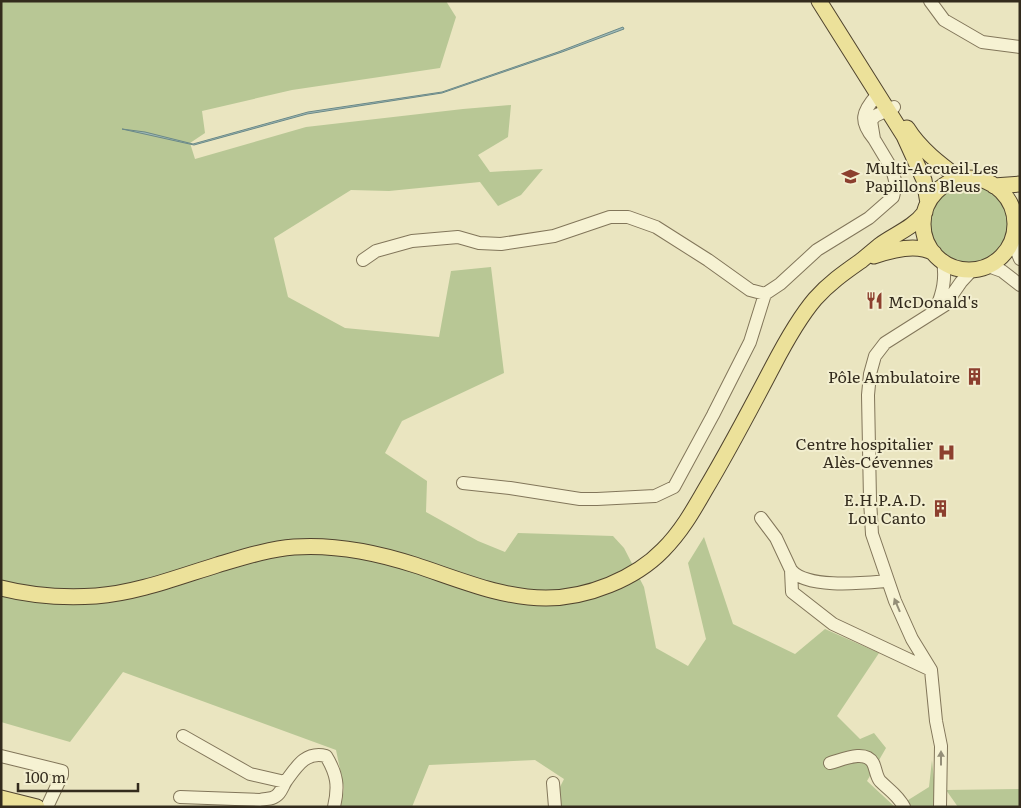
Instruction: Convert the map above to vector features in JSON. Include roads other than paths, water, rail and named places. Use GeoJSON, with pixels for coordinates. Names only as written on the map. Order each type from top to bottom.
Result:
{"type":"FeatureCollection","features":[{"type":"Feature","properties":{"kind":"main road"},"geometry":{"type":"LineString","coordinates":[[819,1],[877,95],[891,109],[913,138],[937,161],[960,179]]}},
{"type":"Feature","properties":{"kind":"main road"},"geometry":{"type":"LineString","coordinates":[[828,1],[891,109],[916,161],[924,180],[926,208],[923,223],[924,234],[938,257]]}},
{"type":"Feature","properties":{"kind":"main road"},"geometry":{"type":"LineString","coordinates":[[1,588],[22,593],[98,596],[138,588],[285,548],[313,546],[364,551],[413,564],[502,593],[544,598],[564,597],[602,589],[635,572],[662,552],[685,525],[800,318],[835,278],[917,222],[936,192],[947,183],[960,179],[978,179],[994,186],[1008,200],[1017,216],[1012,239],[1006,250],[998,259],[981,268],[957,268],[930,251],[908,248],[886,251],[863,259]]}},
{"type":"Feature","properties":{"kind":"main road"},"geometry":{"type":"LineString","coordinates":[[994,186],[1020,184]]}},
{"type":"Feature","properties":{"kind":"main road"},"geometry":{"type":"LineString","coordinates":[[1,798],[36,807]]}},
{"type":"Feature","properties":{"kind":"street"},"geometry":{"type":"LineString","coordinates":[[930,1],[944,20],[982,42],[1020,48]]}},
{"type":"Feature","properties":{"kind":"street"},"geometry":{"type":"LineString","coordinates":[[463,483],[597,499],[655,496],[674,487],[750,342],[765,294],[780,284],[817,250],[869,218],[893,197],[896,184],[892,169],[868,132],[864,122],[864,112],[877,95]]}},
{"type":"Feature","properties":{"kind":"street"},"geometry":{"type":"LineString","coordinates":[[874,139],[871,121],[875,116],[891,109]]}},
{"type":"Feature","properties":{"kind":"street"},"geometry":{"type":"LineString","coordinates":[[362,260],[376,252],[412,241],[458,237],[479,243],[501,244],[554,236],[610,217],[628,217],[656,227],[708,260],[750,290],[765,294]]}},
{"type":"Feature","properties":{"kind":"street"},"geometry":{"type":"LineString","coordinates":[[1012,239],[1020,259]]}},
{"type":"Feature","properties":{"kind":"street"},"geometry":{"type":"LineString","coordinates":[[935,311],[943,293],[945,276],[938,257]]}},
{"type":"Feature","properties":{"kind":"street"},"geometry":{"type":"LineString","coordinates":[[940,807],[941,746],[936,721],[931,670],[912,640],[887,581],[872,534],[868,395],[870,374],[875,356],[885,343],[944,305],[961,282],[981,268],[1002,271],[1020,285]]}},
{"type":"Feature","properties":{"kind":"street"},"geometry":{"type":"LineString","coordinates":[[762,518],[776,538],[795,575],[806,579],[828,582],[859,584],[887,581]]}},
{"type":"Feature","properties":{"kind":"street"},"geometry":{"type":"LineString","coordinates":[[791,570],[792,592],[814,611],[833,624],[931,670]]}},
{"type":"Feature","properties":{"kind":"street"},"geometry":{"type":"LineString","coordinates":[[183,736],[250,774],[285,782]]}},
{"type":"Feature","properties":{"kind":"street"},"geometry":{"type":"LineString","coordinates":[[180,797],[260,800],[273,798],[283,790],[285,782],[304,758],[316,754],[326,756],[333,768],[338,791],[334,807]]}},
{"type":"Feature","properties":{"kind":"street"},"geometry":{"type":"LineString","coordinates":[[830,763],[862,755],[868,757],[879,779],[900,798],[904,807]]}},
{"type":"Feature","properties":{"kind":"street"},"geometry":{"type":"LineString","coordinates":[[1,756],[62,771],[62,775],[47,807]]}},
{"type":"Feature","properties":{"kind":"street"},"geometry":{"type":"LineString","coordinates":[[553,783],[555,807]]}},
{"type":"Feature","properties":{"kind":"water"},"geometry":{"type":"Polygon","coordinates":[[[623,27],[624,29],[562,52],[442,93],[307,114],[194,145],[122,129],[145,132],[193,144],[308,112],[442,92],[558,52],[623,27]]]}},
{"type":"Feature","properties":{"kind":"place","name":"Multi-Accueil Les Papillons Bleus"},"geometry":{"type":"Point","coordinates":[851,176]}},
{"type":"Feature","properties":{"kind":"place","name":"McDonald's"},"geometry":{"type":"Point","coordinates":[874,301]}},
{"type":"Feature","properties":{"kind":"place","name":"Pôle Ambulatoire"},"geometry":{"type":"Point","coordinates":[974,376]}},
{"type":"Feature","properties":{"kind":"place","name":"Centre hospitalier Alès-Cévennes"},"geometry":{"type":"Point","coordinates":[947,452]}},
{"type":"Feature","properties":{"kind":"place","name":"E.H.P.A.D. Lou Canto"},"geometry":{"type":"Point","coordinates":[940,508]}}]}
